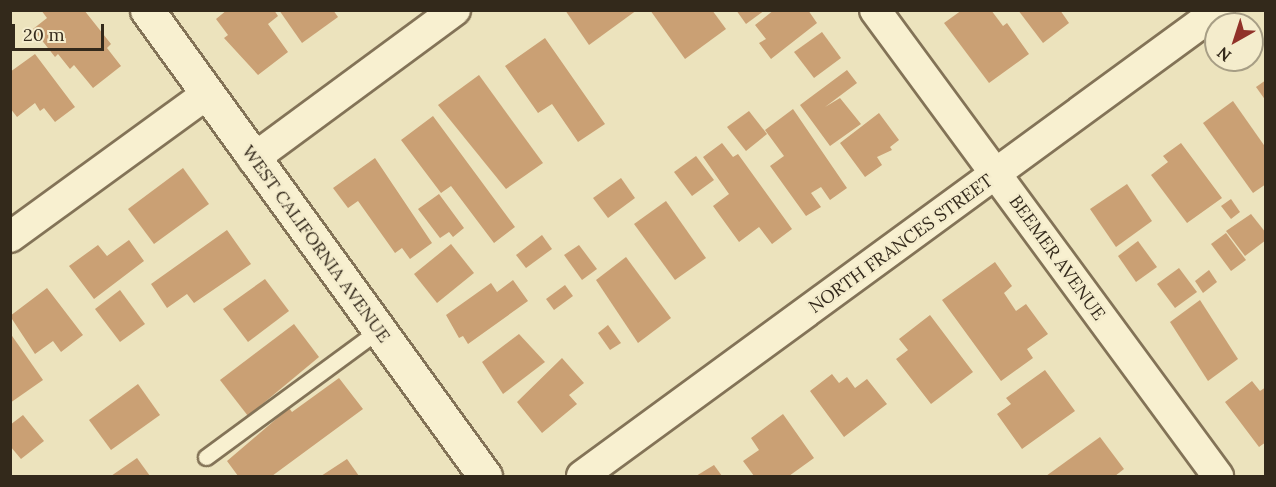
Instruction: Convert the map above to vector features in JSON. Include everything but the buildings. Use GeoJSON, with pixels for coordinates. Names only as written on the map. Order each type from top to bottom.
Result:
{"type":"FeatureCollection","features":[{"type":"Feature","properties":{"kind":"street","name":"WEST CALIFORNIA AVENUE"},"geometry":{"type":"LineString","coordinates":[[147,10],[252,159],[485,477]]}},
{"type":"Feature","properties":{"kind":"street"},"geometry":{"type":"LineString","coordinates":[[252,159],[455,10]]}},
{"type":"Feature","properties":{"kind":"street","name":"BEEMER AVENUE"},"geometry":{"type":"LineString","coordinates":[[875,10],[1218,477]]}},
{"type":"Feature","properties":{"kind":"street","name":"NORTH FRANCES STREET"},"geometry":{"type":"LineString","coordinates":[[582,477],[1219,10]]}},
{"type":"Feature","properties":{"kind":"street"},"geometry":{"type":"LineString","coordinates":[[10,237],[207,94]]}},
{"type":"Feature","properties":{"kind":"lane"},"geometry":{"type":"LineString","coordinates":[[206,457],[379,330]]}}]}
